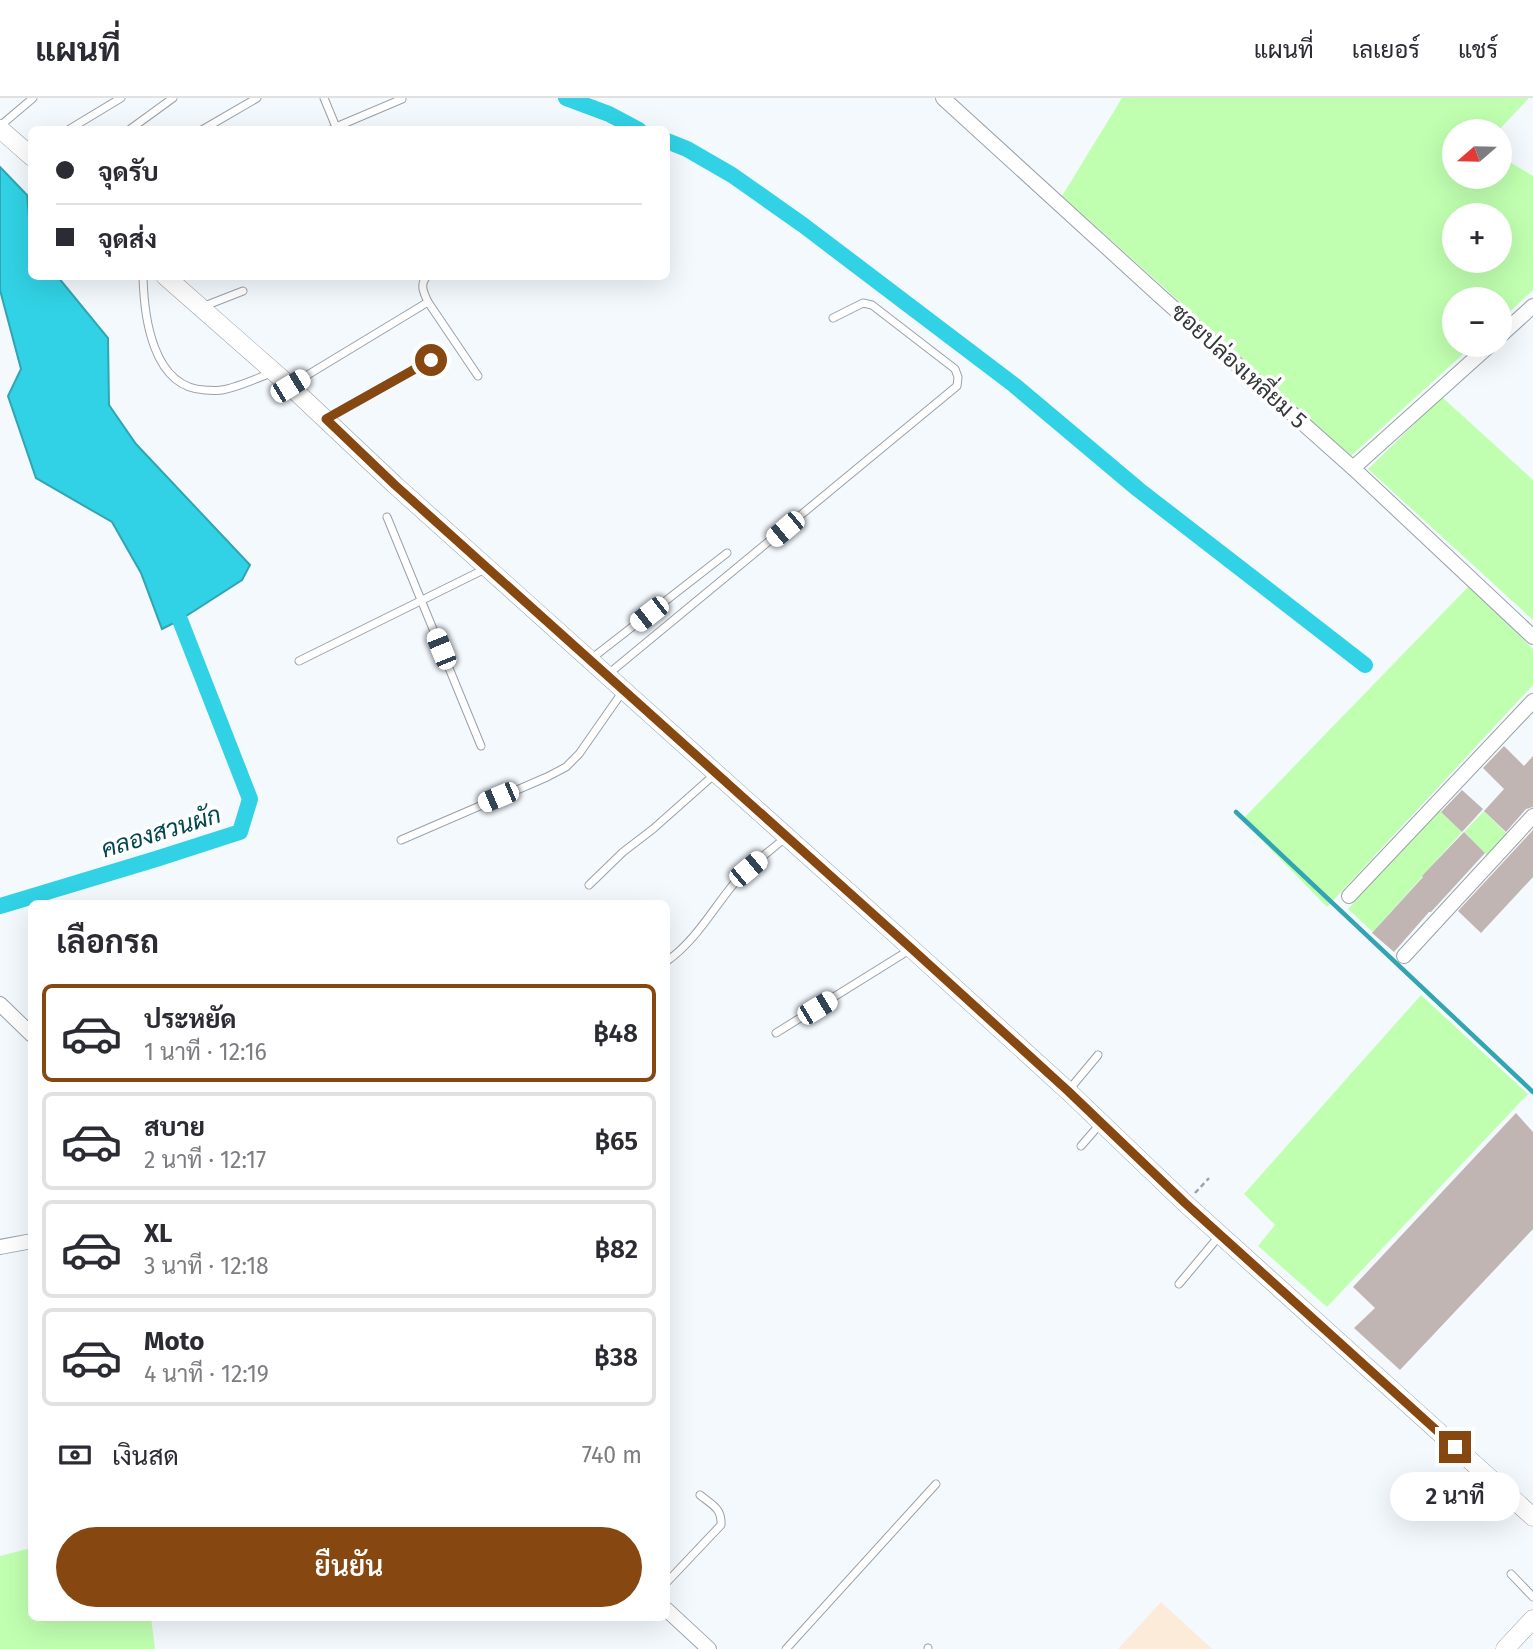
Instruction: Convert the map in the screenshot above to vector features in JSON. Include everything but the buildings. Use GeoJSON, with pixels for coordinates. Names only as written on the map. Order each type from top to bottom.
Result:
{"type":"FeatureCollection","features":[{"type":"Feature","properties":{"kind":"street","name":"ซอยปล่องเหลี่ยม 5"},"geometry":{"type":"LineString","coordinates":[[943,98],[1353,468],[1533,637]]}},
{"type":"Feature","properties":{"kind":"street"},"geometry":{"type":"LineString","coordinates":[[0,128],[28,154]]}},
{"type":"Feature","properties":{"kind":"street"},"geometry":{"type":"LineString","coordinates":[[170,280],[912,949],[1220,1234],[1533,1517]]}},
{"type":"Feature","properties":{"kind":"street"},"geometry":{"type":"LineString","coordinates":[[1512,325],[1533,306]]}},
{"type":"Feature","properties":{"kind":"street"},"geometry":{"type":"LineString","coordinates":[[1353,468],[1477,357]]}},
{"type":"Feature","properties":{"kind":"street"},"geometry":{"type":"LineString","coordinates":[[1349,896],[1533,701]]}},
{"type":"Feature","properties":{"kind":"street"},"geometry":{"type":"LineString","coordinates":[[1404,956],[1533,816]]}},
{"type":"Feature","properties":{"kind":"street"},"geometry":{"type":"LineString","coordinates":[[0,1004],[28,1030]]}},
{"type":"Feature","properties":{"kind":"street"},"geometry":{"type":"LineString","coordinates":[[0,1247],[28,1242]]}},
{"type":"Feature","properties":{"kind":"street"},"geometry":{"type":"LineString","coordinates":[[670,1613],[709,1649]]}},
{"type":"Feature","properties":{"kind":"street"},"geometry":{"type":"LineString","coordinates":[[1506,1649],[1533,1619]]}},
{"type":"Feature","properties":{"kind":"lane"},"geometry":{"type":"LineString","coordinates":[[0,128],[33,98]]}},
{"type":"Feature","properties":{"kind":"lane"},"geometry":{"type":"LineString","coordinates":[[75,126],[121,98]]}},
{"type":"Feature","properties":{"kind":"lane"},"geometry":{"type":"LineString","coordinates":[[134,126],[173,98]]}},
{"type":"Feature","properties":{"kind":"lane"},"geometry":{"type":"LineString","coordinates":[[209,126],[257,98]]}},
{"type":"Feature","properties":{"kind":"lane"},"geometry":{"type":"LineString","coordinates":[[324,98],[332,126]]}},
{"type":"Feature","properties":{"kind":"lane"},"geometry":{"type":"LineString","coordinates":[[338,126],[402,99]]}},
{"type":"Feature","properties":{"kind":"lane"},"geometry":{"type":"LineString","coordinates":[[144,280],[144,302],[150,331],[158,355],[170,375],[192,390],[220,391],[274,372]]}},
{"type":"Feature","properties":{"kind":"lane"},"geometry":{"type":"LineString","coordinates":[[424,280],[422,289],[428,302],[478,376]]}},
{"type":"Feature","properties":{"kind":"lane"},"geometry":{"type":"LineString","coordinates":[[201,307],[243,291]]}},
{"type":"Feature","properties":{"kind":"lane"},"geometry":{"type":"LineString","coordinates":[[290,386],[428,302]]}},
{"type":"Feature","properties":{"kind":"lane"},"geometry":{"type":"LineString","coordinates":[[607,675],[957,386],[956,369],[872,305],[863,303],[833,318]]}},
{"type":"Feature","properties":{"kind":"lane"},"geometry":{"type":"LineString","coordinates":[[326,419],[431,360]]}},
{"type":"Feature","properties":{"kind":"lane"},"geometry":{"type":"LineString","coordinates":[[387,517],[481,746]]}},
{"type":"Feature","properties":{"kind":"lane"},"geometry":{"type":"LineString","coordinates":[[590,659],[727,552]]}},
{"type":"Feature","properties":{"kind":"lane"},"geometry":{"type":"LineString","coordinates":[[299,661],[488,568]]}},
{"type":"Feature","properties":{"kind":"lane"},"geometry":{"type":"LineString","coordinates":[[401,839],[566,767],[579,754],[624,691]]}},
{"type":"Feature","properties":{"kind":"lane"},"geometry":{"type":"LineString","coordinates":[[589,885],[716,773]]}},
{"type":"Feature","properties":{"kind":"lane"},"geometry":{"type":"LineString","coordinates":[[670,958],[705,924],[732,885],[786,837]]}},
{"type":"Feature","properties":{"kind":"lane"},"geometry":{"type":"LineString","coordinates":[[776,1033],[912,949]]}},
{"type":"Feature","properties":{"kind":"lane"},"geometry":{"type":"LineString","coordinates":[[1068,1091],[1098,1055]]}},
{"type":"Feature","properties":{"kind":"lane"},"geometry":{"type":"LineString","coordinates":[[1081,1146],[1101,1123]]}},
{"type":"Feature","properties":{"kind":"lane"},"geometry":{"type":"LineString","coordinates":[[1179,1284],[1220,1234]]}},
{"type":"Feature","properties":{"kind":"lane"},"geometry":{"type":"LineString","coordinates":[[786,1649],[936,1484]]}},
{"type":"Feature","properties":{"kind":"lane"},"geometry":{"type":"LineString","coordinates":[[670,1579],[721,1525],[719,1510],[700,1495]]}},
{"type":"Feature","properties":{"kind":"lane"},"geometry":{"type":"LineString","coordinates":[[1511,1574],[1533,1597]]}},
{"type":"Feature","properties":{"kind":"shaded area"},"geometry":{"type":"Polygon","coordinates":[[[1161,1602],[1212,1649],[1118,1649],[1161,1602]]]}},
{"type":"Feature","properties":{"kind":"green space"},"geometry":{"type":"Polygon","coordinates":[[[1122,98],[1529,98],[1509,119],[1442,119],[1442,189],[1512,189],[1512,163],[1533,176],[1533,290],[1512,310],[1512,287],[1442,287],[1442,357],[1460,357],[1351,456],[1062,196],[1122,98]]]}},
{"type":"Feature","properties":{"kind":"green space"},"geometry":{"type":"Polygon","coordinates":[[[1442,397],[1533,480],[1533,620],[1368,469],[1442,397]]]}},
{"type":"Feature","properties":{"kind":"green space"},"geometry":{"type":"Polygon","coordinates":[[[1469,586],[1533,649],[1533,685],[1327,907],[1242,820],[1469,586]]]}},
{"type":"Feature","properties":{"kind":"green space"},"geometry":{"type":"Polygon","coordinates":[[[1439,810],[1462,832],[1373,932],[1348,909],[1439,810]]]}},
{"type":"Feature","properties":{"kind":"green space"},"geometry":{"type":"Polygon","coordinates":[[[1484,811],[1507,834],[1487,855],[1464,832],[1484,811]]]}},
{"type":"Feature","properties":{"kind":"green space"},"geometry":{"type":"Polygon","coordinates":[[[1421,995],[1528,1094],[1327,1307],[1258,1246],[1275,1225],[1244,1194],[1421,995]]]}},
{"type":"Feature","properties":{"kind":"green space"},"geometry":{"type":"Polygon","coordinates":[[[28,1549],[28,1621],[152,1621],[155,1649],[0,1649],[0,1556],[28,1549]]]}},
{"type":"Feature","properties":{"kind":"water"},"geometry":{"type":"Polygon","coordinates":[[[0,167],[27,195],[28,280],[60,280],[108,338],[109,405],[136,444],[250,565],[242,580],[162,629],[141,573],[112,522],[36,478],[8,396],[21,369],[0,290],[0,167]]]}},
{"type":"Feature","properties":{"kind":"waterway"},"geometry":{"type":"LineString","coordinates":[[566,98],[609,114],[632,126]]}},
{"type":"Feature","properties":{"kind":"waterway"},"geometry":{"type":"LineString","coordinates":[[670,142],[732,175],[803,225],[1014,385],[1139,490],[1365,665]]}},
{"type":"Feature","properties":{"kind":"waterway","name":"คลองสวนผัก"},"geometry":{"type":"LineString","coordinates":[[0,906],[240,832],[250,799],[180,620]]}},
{"type":"Feature","properties":{"kind":"waterway"},"geometry":{"type":"LineString","coordinates":[[1236,812],[1533,1092]]}},
{"type":"Feature","properties":{"kind":"route"},"geometry":{"type":"LineString","coordinates":[[431,360],[326,419],[395,485],[1068,1091],[1185,1203],[1455,1447]]}}]}
